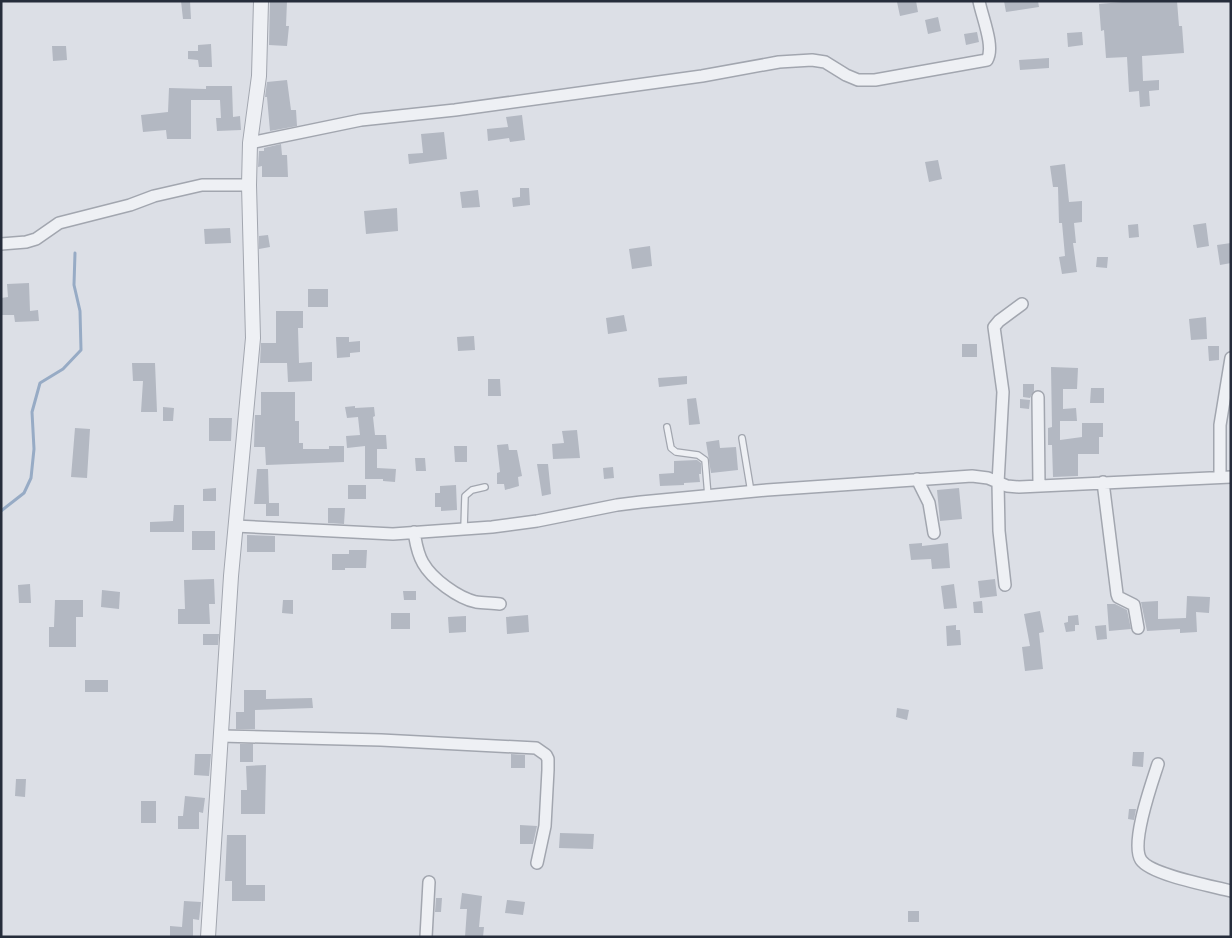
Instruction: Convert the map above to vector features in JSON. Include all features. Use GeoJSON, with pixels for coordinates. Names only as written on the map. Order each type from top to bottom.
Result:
{"type":"FeatureCollection","features":[{"type":"Feature","properties":{"kind":"street"},"geometry":{"type":"LineString","coordinates":[[208,937],[235,526],[253,338],[249,185],[250,143],[260,76],[261,1]]}},
{"type":"Feature","properties":{"kind":"street"},"geometry":{"type":"LineString","coordinates":[[250,143],[361,120],[484,106],[702,76],[779,62],[812,60],[825,62],[846,76],[858,80],[875,80],[987,60],[990,55],[990,45],[979,1]]}},
{"type":"Feature","properties":{"kind":"street"},"geometry":{"type":"LineString","coordinates":[[1,244],[26,242],[36,239],[59,223],[130,205],[154,196],[202,185],[249,185]]}},
{"type":"Feature","properties":{"kind":"street"},"geometry":{"type":"LineString","coordinates":[[1005,585],[998,483],[1003,392],[994,327],[999,320],[1022,304]]}},
{"type":"Feature","properties":{"kind":"street"},"geometry":{"type":"LineString","coordinates":[[235,526],[364,534],[414,532],[464,529],[536,521],[617,505],[917,479],[972,476],[988,478],[998,483],[1019,487],[1225,477],[1220,425],[1231,358]]}},
{"type":"Feature","properties":{"kind":"street"},"geometry":{"type":"LineString","coordinates":[[1038,397],[1039,486]]}},
{"type":"Feature","properties":{"kind":"street"},"geometry":{"type":"LineString","coordinates":[[917,479],[929,503],[934,533]]}},
{"type":"Feature","properties":{"kind":"street"},"geometry":{"type":"LineString","coordinates":[[1103,482],[1117,594],[1118,597],[1134,605],[1138,628]]}},
{"type":"Feature","properties":{"kind":"street"},"geometry":{"type":"LineString","coordinates":[[414,532],[418,552],[423,564],[441,583],[463,598],[477,602],[500,604]]}},
{"type":"Feature","properties":{"kind":"street"},"geometry":{"type":"LineString","coordinates":[[221,736],[381,740],[536,748],[546,755],[548,760],[545,826],[537,863]]}},
{"type":"Feature","properties":{"kind":"street"},"geometry":{"type":"LineString","coordinates":[[1158,764],[1146,801],[1137,844],[1140,860],[1150,868],[1231,891]]}},
{"type":"Feature","properties":{"kind":"street"},"geometry":{"type":"LineString","coordinates":[[426,937],[429,882]]}},
{"type":"Feature","properties":{"kind":"lane"},"geometry":{"type":"LineString","coordinates":[[667,427],[671,448],[676,452],[698,455],[705,460],[708,496]]}},
{"type":"Feature","properties":{"kind":"lane"},"geometry":{"type":"LineString","coordinates":[[742,438],[751,492]]}},
{"type":"Feature","properties":{"kind":"lane"},"geometry":{"type":"LineString","coordinates":[[464,529],[464,496],[472,490],[485,487]]}},
{"type":"Feature","properties":{"kind":"building"},"geometry":{"type":"Polygon","coordinates":[[[181,1],[190,1],[191,19],[183,19],[181,1]]]}},
{"type":"Feature","properties":{"kind":"building"},"geometry":{"type":"Polygon","coordinates":[[[270,1],[287,1],[286,26],[289,26],[287,46],[269,45],[270,1]]]}},
{"type":"Feature","properties":{"kind":"building"},"geometry":{"type":"Polygon","coordinates":[[[916,1],[918,12],[900,16],[897,2],[916,1]]]}},
{"type":"Feature","properties":{"kind":"building"},"geometry":{"type":"Polygon","coordinates":[[[1004,1],[1038,1],[1039,7],[1006,12],[1004,1]]]}},
{"type":"Feature","properties":{"kind":"building"},"geometry":{"type":"Polygon","coordinates":[[[1134,1],[1177,1],[1179,26],[1182,26],[1184,53],[1142,56],[1143,81],[1159,80],[1159,90],[1149,91],[1150,106],[1140,107],[1139,91],[1129,92],[1127,57],[1106,58],[1104,30],[1101,31],[1099,4],[1134,1]]]}},
{"type":"Feature","properties":{"kind":"building"},"geometry":{"type":"Polygon","coordinates":[[[938,17],[941,31],[928,34],[925,20],[938,17]]]}},
{"type":"Feature","properties":{"kind":"building"},"geometry":{"type":"Polygon","coordinates":[[[977,32],[979,42],[966,45],[964,34],[977,32]]]}},
{"type":"Feature","properties":{"kind":"building"},"geometry":{"type":"Polygon","coordinates":[[[1082,32],[1083,45],[1068,47],[1067,33],[1082,32]]]}},
{"type":"Feature","properties":{"kind":"building"},"geometry":{"type":"Polygon","coordinates":[[[211,44],[212,67],[199,67],[198,60],[188,59],[188,51],[198,51],[198,45],[211,44]]]}},
{"type":"Feature","properties":{"kind":"building"},"geometry":{"type":"Polygon","coordinates":[[[52,46],[66,46],[67,60],[53,61],[52,46]]]}},
{"type":"Feature","properties":{"kind":"building"},"geometry":{"type":"Polygon","coordinates":[[[1049,58],[1049,68],[1020,70],[1019,60],[1049,58]]]}},
{"type":"Feature","properties":{"kind":"building"},"geometry":{"type":"Polygon","coordinates":[[[287,80],[291,110],[296,110],[297,126],[270,131],[267,97],[265,97],[267,82],[287,80]]]}},
{"type":"Feature","properties":{"kind":"building"},"geometry":{"type":"Polygon","coordinates":[[[206,86],[232,86],[233,117],[240,116],[241,130],[217,131],[216,118],[221,118],[220,100],[191,100],[191,139],[167,139],[166,130],[143,132],[141,115],[168,112],[169,88],[206,89],[206,86]]]}},
{"type":"Feature","properties":{"kind":"building"},"geometry":{"type":"Polygon","coordinates":[[[522,115],[525,140],[510,142],[509,138],[488,141],[487,129],[508,127],[506,117],[522,115]]]}},
{"type":"Feature","properties":{"kind":"building"},"geometry":{"type":"Polygon","coordinates":[[[444,132],[447,159],[409,164],[408,154],[423,153],[421,134],[444,132]]]}},
{"type":"Feature","properties":{"kind":"building"},"geometry":{"type":"Polygon","coordinates":[[[281,144],[282,155],[287,155],[288,177],[262,177],[262,166],[258,167],[259,151],[264,151],[264,148],[281,144]]]}},
{"type":"Feature","properties":{"kind":"building"},"geometry":{"type":"Polygon","coordinates":[[[938,160],[942,179],[929,182],[925,162],[938,160]]]}},
{"type":"Feature","properties":{"kind":"building"},"geometry":{"type":"Polygon","coordinates":[[[1065,164],[1069,202],[1082,201],[1082,222],[1074,223],[1076,243],[1073,243],[1077,272],[1062,274],[1059,257],[1065,256],[1062,223],[1059,223],[1058,187],[1053,187],[1050,166],[1065,164]]]}},
{"type":"Feature","properties":{"kind":"building"},"geometry":{"type":"Polygon","coordinates":[[[520,188],[529,188],[530,205],[513,207],[512,198],[520,197],[520,188]]]}},
{"type":"Feature","properties":{"kind":"building"},"geometry":{"type":"Polygon","coordinates":[[[478,190],[480,207],[462,208],[460,192],[478,190]]]}},
{"type":"Feature","properties":{"kind":"building"},"geometry":{"type":"Polygon","coordinates":[[[397,208],[398,231],[366,234],[364,211],[397,208]]]}},
{"type":"Feature","properties":{"kind":"building"},"geometry":{"type":"Polygon","coordinates":[[[1206,223],[1209,246],[1197,248],[1193,225],[1206,223]]]}},
{"type":"Feature","properties":{"kind":"building"},"geometry":{"type":"Polygon","coordinates":[[[1138,224],[1139,237],[1129,238],[1128,225],[1138,224]]]}},
{"type":"Feature","properties":{"kind":"building"},"geometry":{"type":"Polygon","coordinates":[[[230,228],[231,243],[205,244],[204,229],[230,228]]]}},
{"type":"Feature","properties":{"kind":"building"},"geometry":{"type":"Polygon","coordinates":[[[268,235],[270,247],[259,249],[259,236],[268,235]]]}},
{"type":"Feature","properties":{"kind":"building"},"geometry":{"type":"Polygon","coordinates":[[[1231,243],[1231,263],[1220,265],[1217,245],[1231,243]]]}},
{"type":"Feature","properties":{"kind":"building"},"geometry":{"type":"Polygon","coordinates":[[[650,246],[652,266],[632,269],[629,249],[650,246]]]}},
{"type":"Feature","properties":{"kind":"building"},"geometry":{"type":"Polygon","coordinates":[[[1097,257],[1108,257],[1107,268],[1096,267],[1097,257]]]}},
{"type":"Feature","properties":{"kind":"building"},"geometry":{"type":"Polygon","coordinates":[[[29,283],[30,311],[38,310],[39,321],[15,322],[14,315],[1,315],[1,298],[8,297],[7,284],[29,283]]]}},
{"type":"Feature","properties":{"kind":"building"},"geometry":{"type":"Polygon","coordinates":[[[308,289],[328,289],[328,307],[308,307],[308,289]]]}},
{"type":"Feature","properties":{"kind":"building"},"geometry":{"type":"Polygon","coordinates":[[[276,311],[303,311],[303,328],[298,328],[299,363],[312,362],[312,381],[288,382],[287,363],[260,363],[261,343],[276,343],[276,311]]]}},
{"type":"Feature","properties":{"kind":"building"},"geometry":{"type":"Polygon","coordinates":[[[624,315],[627,331],[608,334],[606,318],[624,315]]]}},
{"type":"Feature","properties":{"kind":"building"},"geometry":{"type":"Polygon","coordinates":[[[1206,317],[1207,339],[1191,340],[1189,319],[1206,317]]]}},
{"type":"Feature","properties":{"kind":"building"},"geometry":{"type":"Polygon","coordinates":[[[474,336],[475,350],[458,351],[457,337],[474,336]]]}},
{"type":"Feature","properties":{"kind":"building"},"geometry":{"type":"Polygon","coordinates":[[[336,337],[349,337],[349,342],[360,341],[360,352],[350,353],[350,357],[337,358],[336,337]]]}},
{"type":"Feature","properties":{"kind":"building"},"geometry":{"type":"Polygon","coordinates":[[[962,344],[977,344],[977,357],[962,357],[962,344]]]}},
{"type":"Feature","properties":{"kind":"building"},"geometry":{"type":"Polygon","coordinates":[[[1208,346],[1219,346],[1219,360],[1209,361],[1208,346]]]}},
{"type":"Feature","properties":{"kind":"building"},"geometry":{"type":"Polygon","coordinates":[[[132,363],[155,363],[157,412],[141,412],[143,381],[133,381],[132,363]]]}},
{"type":"Feature","properties":{"kind":"building"},"geometry":{"type":"Polygon","coordinates":[[[1051,367],[1078,368],[1077,389],[1063,389],[1063,409],[1076,408],[1077,421],[1060,421],[1060,440],[1082,437],[1082,423],[1103,423],[1103,437],[1099,437],[1099,454],[1078,454],[1078,476],[1053,477],[1052,445],[1048,445],[1048,428],[1052,427],[1051,367]]]}},
{"type":"Feature","properties":{"kind":"building"},"geometry":{"type":"Polygon","coordinates":[[[687,376],[687,384],[659,387],[658,378],[687,376]]]}},
{"type":"Feature","properties":{"kind":"building"},"geometry":{"type":"Polygon","coordinates":[[[488,379],[500,379],[501,396],[488,396],[488,379]]]}},
{"type":"Feature","properties":{"kind":"building"},"geometry":{"type":"Polygon","coordinates":[[[1023,384],[1034,384],[1034,391],[1030,398],[1023,397],[1023,384]]]}},
{"type":"Feature","properties":{"kind":"building"},"geometry":{"type":"Polygon","coordinates":[[[1091,388],[1104,388],[1104,403],[1090,403],[1091,388]]]}},
{"type":"Feature","properties":{"kind":"building"},"geometry":{"type":"Polygon","coordinates":[[[261,392],[295,392],[295,421],[299,421],[299,443],[303,443],[303,449],[329,449],[329,446],[344,446],[344,462],[266,465],[265,447],[254,447],[255,415],[261,415],[261,392]]]}},
{"type":"Feature","properties":{"kind":"building"},"geometry":{"type":"Polygon","coordinates":[[[696,398],[700,424],[689,425],[687,399],[696,398]]]}},
{"type":"Feature","properties":{"kind":"building"},"geometry":{"type":"Polygon","coordinates":[[[1020,399],[1030,400],[1029,409],[1020,408],[1020,399]]]}},
{"type":"Feature","properties":{"kind":"building"},"geometry":{"type":"Polygon","coordinates":[[[355,406],[355,408],[374,407],[375,435],[386,435],[387,449],[377,449],[377,468],[396,469],[395,482],[383,481],[383,479],[365,479],[365,446],[347,448],[346,436],[360,435],[358,417],[347,418],[345,407],[355,406]]]}},
{"type":"Feature","properties":{"kind":"building"},"geometry":{"type":"Polygon","coordinates":[[[163,407],[174,408],[173,421],[163,421],[163,407]]]}},
{"type":"Feature","properties":{"kind":"building"},"geometry":{"type":"Polygon","coordinates":[[[209,418],[232,418],[231,441],[209,441],[209,418]]]}},
{"type":"Feature","properties":{"kind":"building"},"geometry":{"type":"Polygon","coordinates":[[[75,428],[90,429],[87,478],[71,477],[75,428]]]}},
{"type":"Feature","properties":{"kind":"building"},"geometry":{"type":"Polygon","coordinates":[[[577,430],[580,458],[553,459],[552,444],[564,443],[562,431],[577,430]]]}},
{"type":"Feature","properties":{"kind":"building"},"geometry":{"type":"Polygon","coordinates":[[[719,440],[720,448],[736,447],[738,470],[711,473],[706,442],[719,440]]]}},
{"type":"Feature","properties":{"kind":"building"},"geometry":{"type":"Polygon","coordinates":[[[508,444],[509,450],[517,450],[522,476],[518,477],[519,486],[505,490],[504,484],[497,484],[497,473],[500,472],[497,445],[508,444]]]}},
{"type":"Feature","properties":{"kind":"building"},"geometry":{"type":"Polygon","coordinates":[[[454,446],[467,446],[467,462],[455,462],[454,446]]]}},
{"type":"Feature","properties":{"kind":"building"},"geometry":{"type":"Polygon","coordinates":[[[415,458],[425,458],[426,471],[416,471],[415,458]]]}},
{"type":"Feature","properties":{"kind":"building"},"geometry":{"type":"Polygon","coordinates":[[[697,460],[701,463],[700,482],[660,486],[659,474],[674,473],[674,461],[697,460]]]}},
{"type":"Feature","properties":{"kind":"building"},"geometry":{"type":"Polygon","coordinates":[[[537,464],[548,464],[551,494],[542,496],[537,464]]]}},
{"type":"Feature","properties":{"kind":"building"},"geometry":{"type":"Polygon","coordinates":[[[613,467],[614,478],[604,479],[603,468],[613,467]]]}},
{"type":"Feature","properties":{"kind":"building"},"geometry":{"type":"Polygon","coordinates":[[[257,469],[268,469],[269,503],[279,503],[279,516],[266,516],[266,504],[254,504],[257,469]]]}},
{"type":"Feature","properties":{"kind":"building"},"geometry":{"type":"Polygon","coordinates":[[[348,485],[366,485],[366,499],[348,499],[348,485]]]}},
{"type":"Feature","properties":{"kind":"building"},"geometry":{"type":"Polygon","coordinates":[[[456,485],[457,510],[441,511],[441,507],[435,507],[435,493],[440,493],[440,486],[456,485]]]}},
{"type":"Feature","properties":{"kind":"building"},"geometry":{"type":"Polygon","coordinates":[[[216,488],[216,501],[203,501],[203,489],[216,488]]]}},
{"type":"Feature","properties":{"kind":"building"},"geometry":{"type":"Polygon","coordinates":[[[959,488],[962,519],[940,521],[937,490],[959,488]]]}},
{"type":"Feature","properties":{"kind":"building"},"geometry":{"type":"Polygon","coordinates":[[[174,505],[184,505],[184,532],[150,532],[150,522],[173,521],[174,505]]]}},
{"type":"Feature","properties":{"kind":"building"},"geometry":{"type":"Polygon","coordinates":[[[328,508],[345,508],[344,524],[328,523],[328,508]]]}},
{"type":"Feature","properties":{"kind":"building"},"geometry":{"type":"Polygon","coordinates":[[[192,531],[215,531],[215,550],[192,550],[192,531]]]}},
{"type":"Feature","properties":{"kind":"building"},"geometry":{"type":"Polygon","coordinates":[[[247,535],[275,536],[275,552],[247,552],[247,535]]]}},
{"type":"Feature","properties":{"kind":"building"},"geometry":{"type":"Polygon","coordinates":[[[922,543],[922,546],[948,543],[950,568],[932,569],[931,559],[911,560],[909,544],[922,543]]]}},
{"type":"Feature","properties":{"kind":"building"},"geometry":{"type":"Polygon","coordinates":[[[349,550],[367,550],[366,568],[332,570],[332,554],[349,554],[349,550]]]}},
{"type":"Feature","properties":{"kind":"building"},"geometry":{"type":"Polygon","coordinates":[[[214,579],[215,604],[209,604],[210,624],[178,624],[178,609],[185,609],[184,580],[214,579]]]}},
{"type":"Feature","properties":{"kind":"building"},"geometry":{"type":"Polygon","coordinates":[[[995,579],[997,596],[980,598],[978,581],[995,579]]]}},
{"type":"Feature","properties":{"kind":"building"},"geometry":{"type":"Polygon","coordinates":[[[30,584],[31,603],[19,603],[18,585],[30,584]]]}},
{"type":"Feature","properties":{"kind":"building"},"geometry":{"type":"Polygon","coordinates":[[[954,584],[957,608],[944,609],[941,586],[954,584]]]}},
{"type":"Feature","properties":{"kind":"building"},"geometry":{"type":"Polygon","coordinates":[[[102,590],[120,592],[119,609],[101,607],[102,590]]]}},
{"type":"Feature","properties":{"kind":"building"},"geometry":{"type":"Polygon","coordinates":[[[403,591],[416,591],[416,600],[404,600],[403,591]]]}},
{"type":"Feature","properties":{"kind":"building"},"geometry":{"type":"Polygon","coordinates":[[[1187,596],[1210,597],[1209,613],[1196,612],[1197,632],[1180,633],[1180,629],[1147,631],[1141,602],[1158,601],[1158,619],[1186,618],[1187,596]]]}},
{"type":"Feature","properties":{"kind":"building"},"geometry":{"type":"Polygon","coordinates":[[[55,600],[83,600],[83,617],[76,617],[76,647],[49,647],[49,627],[54,627],[55,600]]]}},
{"type":"Feature","properties":{"kind":"building"},"geometry":{"type":"Polygon","coordinates":[[[283,600],[293,600],[293,614],[282,613],[283,600]]]}},
{"type":"Feature","properties":{"kind":"building"},"geometry":{"type":"Polygon","coordinates":[[[982,601],[983,613],[974,613],[973,602],[982,601]]]}},
{"type":"Feature","properties":{"kind":"building"},"geometry":{"type":"Polygon","coordinates":[[[1107,604],[1115,604],[1127,610],[1131,629],[1109,631],[1107,604]]]}},
{"type":"Feature","properties":{"kind":"building"},"geometry":{"type":"Polygon","coordinates":[[[1040,611],[1044,632],[1039,633],[1043,669],[1025,671],[1022,647],[1030,646],[1024,614],[1040,611]]]}},
{"type":"Feature","properties":{"kind":"building"},"geometry":{"type":"Polygon","coordinates":[[[391,613],[410,613],[410,629],[391,629],[391,613]]]}},
{"type":"Feature","properties":{"kind":"building"},"geometry":{"type":"Polygon","coordinates":[[[528,615],[529,632],[507,634],[506,617],[528,615]]]}},
{"type":"Feature","properties":{"kind":"building"},"geometry":{"type":"Polygon","coordinates":[[[1078,615],[1079,625],[1075,625],[1075,631],[1066,632],[1064,623],[1068,622],[1068,616],[1078,615]]]}},
{"type":"Feature","properties":{"kind":"building"},"geometry":{"type":"Polygon","coordinates":[[[466,616],[466,632],[449,633],[448,617],[466,616]]]}},
{"type":"Feature","properties":{"kind":"building"},"geometry":{"type":"Polygon","coordinates":[[[956,625],[956,630],[960,630],[961,645],[947,646],[946,626],[956,625]]]}},
{"type":"Feature","properties":{"kind":"building"},"geometry":{"type":"Polygon","coordinates":[[[1106,625],[1107,639],[1097,640],[1095,626],[1106,625]]]}},
{"type":"Feature","properties":{"kind":"building"},"geometry":{"type":"Polygon","coordinates":[[[203,634],[219,634],[218,645],[203,645],[203,634]]]}},
{"type":"Feature","properties":{"kind":"building"},"geometry":{"type":"Polygon","coordinates":[[[85,680],[108,680],[108,692],[85,692],[85,680]]]}},
{"type":"Feature","properties":{"kind":"building"},"geometry":{"type":"Polygon","coordinates":[[[244,690],[266,690],[266,699],[312,698],[313,708],[255,710],[255,729],[236,729],[236,712],[244,712],[244,690]]]}},
{"type":"Feature","properties":{"kind":"building"},"geometry":{"type":"Polygon","coordinates":[[[897,708],[909,710],[907,720],[896,717],[897,708]]]}},
{"type":"Feature","properties":{"kind":"building"},"geometry":{"type":"Polygon","coordinates":[[[240,744],[253,744],[253,762],[240,762],[240,744]]]}},
{"type":"Feature","properties":{"kind":"building"},"geometry":{"type":"Polygon","coordinates":[[[1133,752],[1144,752],[1143,767],[1132,766],[1133,752]]]}},
{"type":"Feature","properties":{"kind":"building"},"geometry":{"type":"Polygon","coordinates":[[[195,754],[211,754],[209,776],[194,775],[195,754]]]}},
{"type":"Feature","properties":{"kind":"building"},"geometry":{"type":"Polygon","coordinates":[[[511,754],[525,755],[525,768],[511,768],[511,754]]]}},
{"type":"Feature","properties":{"kind":"building"},"geometry":{"type":"Polygon","coordinates":[[[266,765],[265,814],[241,814],[241,790],[247,790],[246,766],[266,765]]]}},
{"type":"Feature","properties":{"kind":"building"},"geometry":{"type":"Polygon","coordinates":[[[16,779],[26,779],[25,797],[15,796],[16,779]]]}},
{"type":"Feature","properties":{"kind":"building"},"geometry":{"type":"Polygon","coordinates":[[[185,796],[205,798],[203,813],[199,812],[199,829],[178,829],[178,816],[183,816],[185,796]]]}},
{"type":"Feature","properties":{"kind":"building"},"geometry":{"type":"Polygon","coordinates":[[[141,801],[156,801],[156,823],[141,823],[141,801]]]}},
{"type":"Feature","properties":{"kind":"building"},"geometry":{"type":"Polygon","coordinates":[[[1129,809],[1136,809],[1134,820],[1128,819],[1129,809]]]}},
{"type":"Feature","properties":{"kind":"building"},"geometry":{"type":"Polygon","coordinates":[[[520,825],[537,826],[533,844],[520,844],[520,825]]]}},
{"type":"Feature","properties":{"kind":"building"},"geometry":{"type":"Polygon","coordinates":[[[560,833],[594,834],[593,849],[559,848],[560,833]]]}},
{"type":"Feature","properties":{"kind":"building"},"geometry":{"type":"Polygon","coordinates":[[[227,835],[246,835],[246,885],[265,885],[265,901],[232,901],[232,881],[225,881],[227,835]]]}},
{"type":"Feature","properties":{"kind":"building"},"geometry":{"type":"Polygon","coordinates":[[[462,893],[482,896],[479,927],[484,927],[483,937],[465,937],[467,909],[460,909],[462,893]]]}},
{"type":"Feature","properties":{"kind":"building"},"geometry":{"type":"Polygon","coordinates":[[[436,898],[442,898],[441,912],[435,912],[436,898]]]}},
{"type":"Feature","properties":{"kind":"building"},"geometry":{"type":"Polygon","coordinates":[[[507,900],[525,902],[523,915],[505,913],[507,900]]]}},
{"type":"Feature","properties":{"kind":"building"},"geometry":{"type":"Polygon","coordinates":[[[184,901],[201,902],[199,920],[193,919],[193,937],[170,937],[170,926],[182,927],[184,901]]]}},
{"type":"Feature","properties":{"kind":"building"},"geometry":{"type":"Polygon","coordinates":[[[908,911],[919,911],[919,922],[908,922],[908,911]]]}},
{"type":"Feature","properties":{"kind":"waterway"},"geometry":{"type":"LineString","coordinates":[[1,511],[24,493],[31,478],[34,449],[32,412],[40,383],[63,369],[81,350],[80,311],[74,285],[75,253]]}}]}
